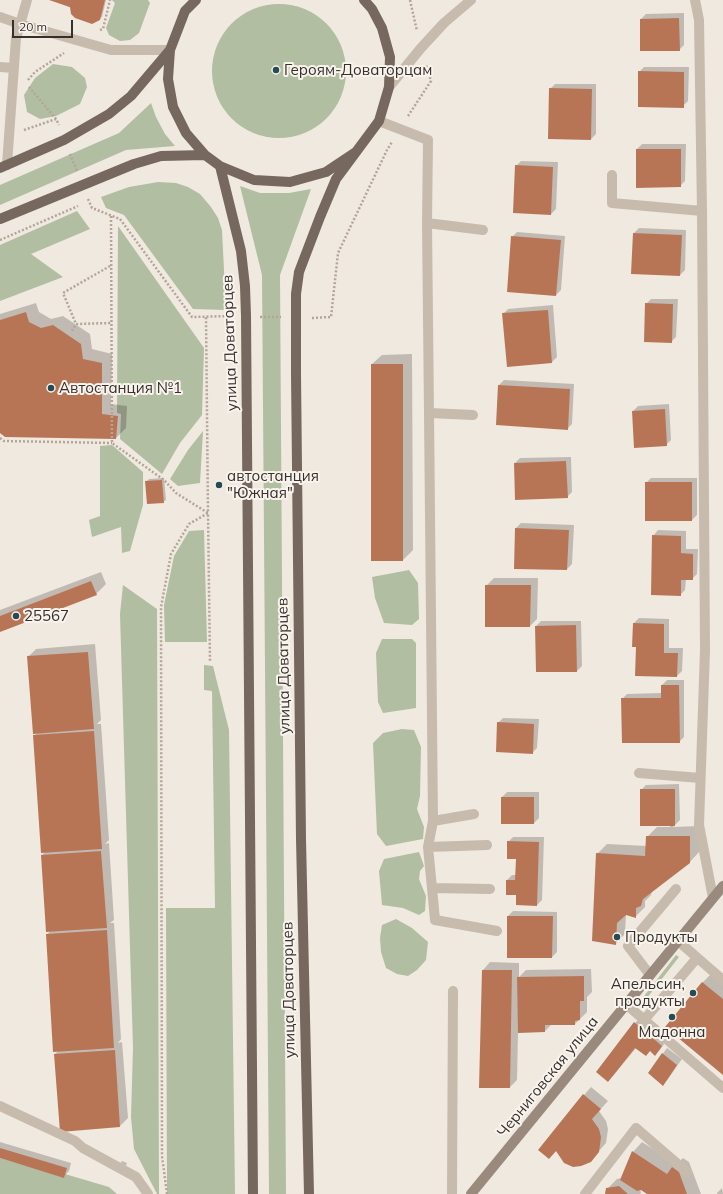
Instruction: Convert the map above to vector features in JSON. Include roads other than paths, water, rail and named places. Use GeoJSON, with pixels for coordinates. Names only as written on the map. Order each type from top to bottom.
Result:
{"type":"FeatureCollection","features":[{"type":"Feature","properties":{"kind":"main road"},"geometry":{"type":"LineString","coordinates":[[196,0],[186,10],[170,50],[168,79],[174,107],[186,133],[205,155],[220,166],[254,180],[290,182],[326,172],[356,152]]}},
{"type":"Feature","properties":{"kind":"main road"},"geometry":{"type":"LineString","coordinates":[[364,0],[372,9],[382,28],[390,57],[389,87],[379,121]]}},
{"type":"Feature","properties":{"kind":"main road"},"geometry":{"type":"LineString","coordinates":[[4,166],[64,140],[109,114],[130,96],[170,50]]}},
{"type":"Feature","properties":{"kind":"main road","name":"улица Доваторцев"},"geometry":{"type":"LineString","coordinates":[[309,1194],[301,838],[296,294],[299,272],[336,179],[379,121]]}},
{"type":"Feature","properties":{"kind":"main road"},"geometry":{"type":"LineString","coordinates":[[0,219],[134,164],[161,156],[205,155]]}},
{"type":"Feature","properties":{"kind":"main road","name":"улица Доваторцев"},"geometry":{"type":"LineString","coordinates":[[220,166],[241,251],[245,286],[246,316],[253,1194]]}},
{"type":"Feature","properties":{"kind":"street"},"geometry":{"type":"LineString","coordinates":[[4,166],[9,136],[16,38],[27,0]]}},
{"type":"Feature","properties":{"kind":"street"},"geometry":{"type":"LineString","coordinates":[[389,87],[444,23],[471,0]]}},
{"type":"Feature","properties":{"kind":"street"},"geometry":{"type":"LineString","coordinates":[[695,0],[699,20],[702,211],[705,650],[698,825],[713,898]]}},
{"type":"Feature","properties":{"kind":"street"},"geometry":{"type":"LineString","coordinates":[[0,17],[111,50],[170,50]]}},
{"type":"Feature","properties":{"kind":"street"},"geometry":{"type":"LineString","coordinates":[[0,67],[14,68]]}},
{"type":"Feature","properties":{"kind":"street"},"geometry":{"type":"LineString","coordinates":[[379,121],[428,140],[427,223],[433,821],[428,847],[435,920],[497,931]]}},
{"type":"Feature","properties":{"kind":"street"},"geometry":{"type":"LineString","coordinates":[[612,175],[612,203],[702,211]]}},
{"type":"Feature","properties":{"kind":"street"},"geometry":{"type":"LineString","coordinates":[[427,223],[483,230]]}},
{"type":"Feature","properties":{"kind":"street"},"geometry":{"type":"LineString","coordinates":[[429,413],[473,415]]}},
{"type":"Feature","properties":{"kind":"street"},"geometry":{"type":"LineString","coordinates":[[639,773],[700,778]]}},
{"type":"Feature","properties":{"kind":"street"},"geometry":{"type":"LineString","coordinates":[[433,821],[474,814]]}},
{"type":"Feature","properties":{"kind":"street"},"geometry":{"type":"LineString","coordinates":[[428,847],[487,845]]}},
{"type":"Feature","properties":{"kind":"street","name":"Черниговская улица"},"geometry":{"type":"LineString","coordinates":[[471,1194],[723,886]]}},
{"type":"Feature","properties":{"kind":"street"},"geometry":{"type":"LineString","coordinates":[[432,888],[490,889]]}},
{"type":"Feature","properties":{"kind":"street"},"geometry":{"type":"LineString","coordinates":[[650,975],[628,946],[676,890]]}},
{"type":"Feature","properties":{"kind":"street"},"geometry":{"type":"LineString","coordinates":[[678,941],[723,980]]}},
{"type":"Feature","properties":{"kind":"street"},"geometry":{"type":"LineString","coordinates":[[644,1020],[697,958]]}},
{"type":"Feature","properties":{"kind":"street"},"geometry":{"type":"LineString","coordinates":[[452,1194],[453,992]]}},
{"type":"Feature","properties":{"kind":"street"},"geometry":{"type":"LineString","coordinates":[[627,1005],[723,1088]]}},
{"type":"Feature","properties":{"kind":"street"},"geometry":{"type":"LineString","coordinates":[[0,1106],[75,1141],[83,1148],[136,1177],[148,1194]]}},
{"type":"Feature","properties":{"kind":"street"},"geometry":{"type":"LineString","coordinates":[[585,1194],[636,1128],[687,1172]]}},
{"type":"Feature","properties":{"kind":"place","name":"Героям-Доваторцам"},"geometry":{"type":"Point","coordinates":[276,70]}},
{"type":"Feature","properties":{"kind":"place","name":"Автостанция №1"},"geometry":{"type":"Point","coordinates":[51,388]}},
{"type":"Feature","properties":{"kind":"place","name":"автостанция \"Южная\""},"geometry":{"type":"Point","coordinates":[219,485]}},
{"type":"Feature","properties":{"kind":"place","name":"25567"},"geometry":{"type":"Point","coordinates":[16,616]}},
{"type":"Feature","properties":{"kind":"place","name":"Продукты"},"geometry":{"type":"Point","coordinates":[617,937]}},
{"type":"Feature","properties":{"kind":"place","name":"Апельсин, продукты"},"geometry":{"type":"Point","coordinates":[693,993]}},
{"type":"Feature","properties":{"kind":"place","name":"Мадонна"},"geometry":{"type":"Point","coordinates":[672,1017]}}]}
